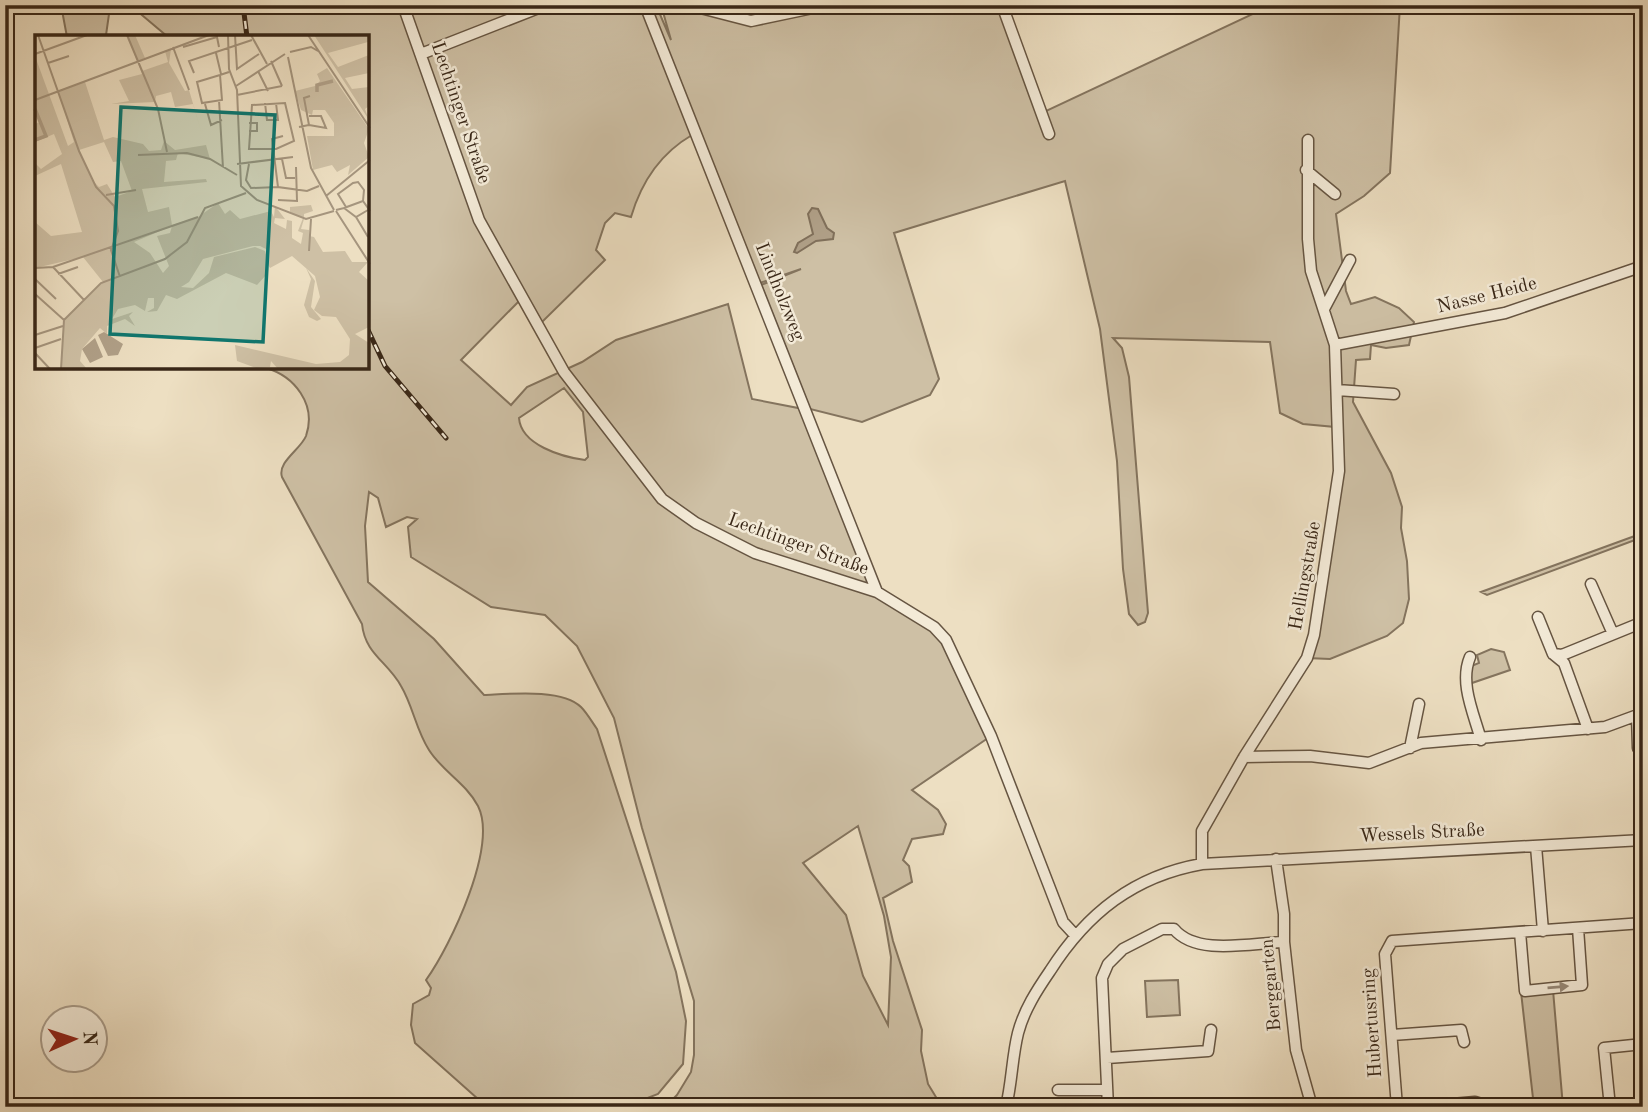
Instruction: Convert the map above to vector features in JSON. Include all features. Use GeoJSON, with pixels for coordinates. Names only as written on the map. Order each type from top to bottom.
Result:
{"type":"FeatureCollection","features":[{"type":"Feature","properties":{"kind":"street","name":"Lechtinger Straße"},"geometry":{"type":"LineString","coordinates":[[403,5],[491,246],[564,372],[662,499],[723,539],[877,592],[934,627],[955,655],[991,736],[1063,922],[1075,936]]}},
{"type":"Feature","properties":{"kind":"street"},"geometry":{"type":"LineString","coordinates":[[421,54],[546,5]]}},
{"type":"Feature","properties":{"kind":"street","name":"Lindholzweg"},"geometry":{"type":"LineString","coordinates":[[645,5],[877,592]]}},
{"type":"Feature","properties":{"kind":"street"},"geometry":{"type":"LineString","coordinates":[[689,5],[751,20],[827,5]]}},
{"type":"Feature","properties":{"kind":"street"},"geometry":{"type":"LineString","coordinates":[[1002,5],[1049,134]]}},
{"type":"Feature","properties":{"kind":"street","name":"Hellingstraße"},"geometry":{"type":"LineString","coordinates":[[1202,864],[1202,831],[1244,757],[1307,658],[1314,635],[1338,494],[1335,345],[1311,271],[1306,170],[1308,140]]}},
{"type":"Feature","properties":{"kind":"street"},"geometry":{"type":"LineString","coordinates":[[1306,170],[1335,194]]}},
{"type":"Feature","properties":{"kind":"street"},"geometry":{"type":"LineString","coordinates":[[1324,309],[1350,260]]}},
{"type":"Feature","properties":{"kind":"street","name":"Nasse Heide"},"geometry":{"type":"LineString","coordinates":[[1335,345],[1504,313],[1643,266]]}},
{"type":"Feature","properties":{"kind":"street"},"geometry":{"type":"LineString","coordinates":[[1336,390],[1394,394]]}},
{"type":"Feature","properties":{"kind":"street"},"geometry":{"type":"LineString","coordinates":[[1591,584],[1613,634]]}},
{"type":"Feature","properties":{"kind":"street"},"geometry":{"type":"LineString","coordinates":[[1538,617],[1553,654],[1564,663],[1588,729]]}},
{"type":"Feature","properties":{"kind":"street"},"geometry":{"type":"LineString","coordinates":[[1553,654],[1562,655],[1643,622]]}},
{"type":"Feature","properties":{"kind":"street"},"geometry":{"type":"LineString","coordinates":[[1470,657],[1466,667],[1466,685],[1481,740]]}},
{"type":"Feature","properties":{"kind":"street"},"geometry":{"type":"LineString","coordinates":[[1410,748],[1419,704]]}},
{"type":"Feature","properties":{"kind":"street"},"geometry":{"type":"LineString","coordinates":[[1244,757],[1310,756],[1369,763],[1421,743],[1481,740],[1605,727],[1640,714],[1638,748]]}},
{"type":"Feature","properties":{"kind":"street","name":"Wessels Straße"},"geometry":{"type":"LineString","coordinates":[[1006,1107],[1018,1031],[1025,1013],[1075,936],[1120,894],[1156,875],[1202,864],[1643,840]]}},
{"type":"Feature","properties":{"kind":"street"},"geometry":{"type":"LineString","coordinates":[[1536,846],[1543,931]]}},
{"type":"Feature","properties":{"kind":"street","name":"Berggarten"},"geometry":{"type":"LineString","coordinates":[[1276,859],[1284,914],[1284,942],[1296,1050],[1312,1107]]}},
{"type":"Feature","properties":{"kind":"street","name":"Hubertusring"},"geometry":{"type":"LineString","coordinates":[[1397,1107],[1385,954],[1392,941],[1643,923]]}},
{"type":"Feature","properties":{"kind":"street"},"geometry":{"type":"LineString","coordinates":[[1520,932],[1525,990],[1581,985],[1578,928]]}},
{"type":"Feature","properties":{"kind":"street"},"geometry":{"type":"LineString","coordinates":[[1108,1107],[1102,978],[1108,964],[1123,949],[1162,929],[1174,929],[1184,941],[1204,947],[1284,942]]}},
{"type":"Feature","properties":{"kind":"street"},"geometry":{"type":"LineString","coordinates":[[1107,1058],[1208,1051],[1211,1030]]}},
{"type":"Feature","properties":{"kind":"street"},"geometry":{"type":"LineString","coordinates":[[1392,1035],[1461,1030],[1464,1042]]}},
{"type":"Feature","properties":{"kind":"street"},"geometry":{"type":"LineString","coordinates":[[1610,1107],[1604,1048],[1643,1044]]}},
{"type":"Feature","properties":{"kind":"street"},"geometry":{"type":"LineString","coordinates":[[1058,1090],[1106,1090]]}},
{"type":"Feature","properties":{"kind":"street"},"geometry":{"type":"LineString","coordinates":[[1419,1107],[1475,1102],[1491,1107]]}},
{"type":"Feature","properties":{"kind":"shaded area"},"geometry":{"type":"Polygon","coordinates":[[[61,5],[120,5],[109,14],[106,35],[67,35],[61,5]]]}},
{"type":"Feature","properties":{"kind":"shaded area"},"geometry":{"type":"Polygon","coordinates":[[[130,5],[641,5],[692,135],[671,151],[654,170],[640,192],[631,217],[615,213],[605,223],[596,250],[605,260],[539,325],[522,298],[461,360],[511,405],[527,387],[582,362],[616,340],[728,304],[752,399],[803,409],[877,592],[934,627],[991,736],[912,790],[938,810],[946,824],[943,834],[912,839],[903,860],[909,866],[912,882],[883,898],[893,941],[922,1030],[921,1051],[928,1084],[942,1107],[665,1107],[677,1095],[691,1072],[694,1055],[694,1001],[642,828],[614,718],[577,646],[545,615],[491,607],[411,557],[408,527],[417,519],[407,517],[386,527],[378,498],[369,492],[365,526],[368,582],[434,639],[484,695],[520,693],[561,697],[581,707],[597,729],[676,972],[686,1021],[683,1064],[658,1094],[627,1106],[558,1107],[544,1099],[509,1107],[487,1107],[415,1043],[411,1025],[413,1004],[429,995],[431,988],[426,980],[447,944],[469,895],[482,845],[483,824],[473,798],[434,757],[425,742],[401,686],[368,643],[362,624],[282,477],[283,466],[303,441],[309,424],[306,403],[301,393],[268,369],[369,369],[369,35],[166,35],[130,5]],[[564,388],[519,418],[527,436],[544,448],[585,460],[588,457],[583,412],[564,388]],[[858,826],[803,863],[846,915],[863,976],[888,1025],[891,957],[884,916],[858,826]]]}},
{"type":"Feature","properties":{"kind":"shaded area"},"geometry":{"type":"Polygon","coordinates":[[[650,5],[656,5],[671,40],[661,5],[1002,5],[1042,113],[1255,13],[1254,5],[1400,5],[1390,173],[1364,196],[1336,214],[1346,291],[1351,304],[1375,297],[1399,308],[1414,322],[1409,345],[1386,348],[1371,345],[1370,359],[1356,360],[1353,402],[1391,473],[1402,507],[1401,528],[1407,561],[1409,599],[1403,623],[1387,636],[1330,659],[1307,658],[1338,494],[1335,427],[1303,424],[1280,413],[1270,342],[1113,338],[1122,348],[1129,377],[1148,613],[1145,622],[1138,625],[1129,614],[1123,569],[1117,461],[1100,329],[1065,181],[894,233],[939,379],[930,395],[862,422],[810,409],[761,285],[801,269],[760,283],[650,5]]]}},
{"type":"Feature","properties":{"kind":"shaded area"},"geometry":{"type":"Polygon","coordinates":[[[812,208],[818,209],[827,228],[834,233],[833,239],[816,241],[797,253],[794,252],[798,243],[813,234],[808,214],[812,208]]]}},
{"type":"Feature","properties":{"kind":"shaded area"},"geometry":{"type":"Polygon","coordinates":[[[1643,533],[1643,537],[1487,595],[1481,592],[1643,533]]]}},
{"type":"Feature","properties":{"kind":"shaded area"},"geometry":{"type":"Polygon","coordinates":[[[1491,649],[1504,652],[1510,670],[1469,684],[1469,667],[1479,663],[1477,655],[1491,649]]]}},
{"type":"Feature","properties":{"kind":"shaded area"},"geometry":{"type":"Polygon","coordinates":[[[1178,980],[1180,1015],[1147,1017],[1145,981],[1178,980]]]}},
{"type":"Feature","properties":{"kind":"shaded area"},"geometry":{"type":"Polygon","coordinates":[[[1553,990],[1563,1107],[1534,1107],[1521,992],[1553,990]]]}},
{"type":"Feature","properties":{"kind":"railway"},"geometry":{"type":"LineString","coordinates":[[243,5],[247,35]]}},
{"type":"Feature","properties":{"kind":"railway"},"geometry":{"type":"LineString","coordinates":[[369,332],[385,366],[446,438]]}}]}
